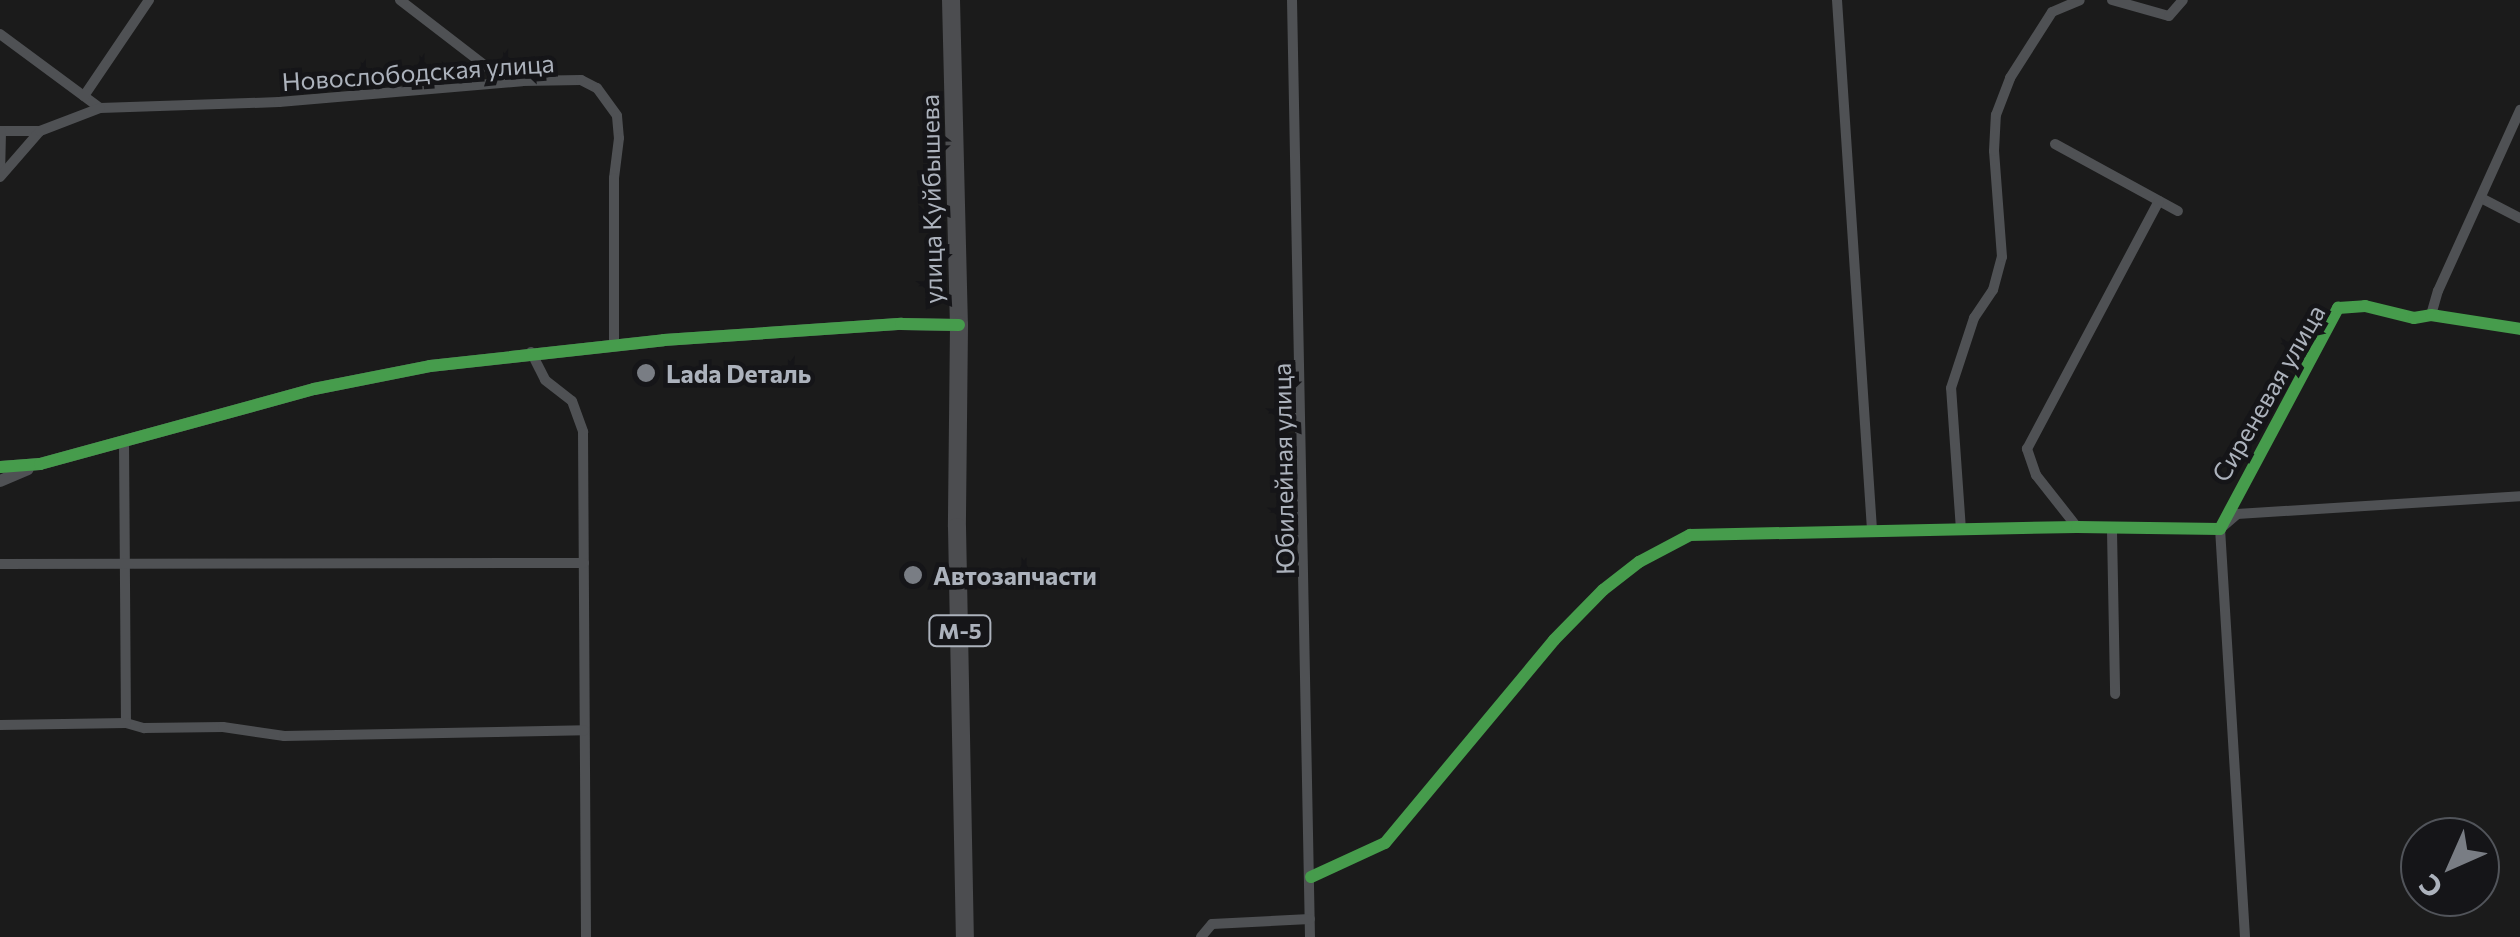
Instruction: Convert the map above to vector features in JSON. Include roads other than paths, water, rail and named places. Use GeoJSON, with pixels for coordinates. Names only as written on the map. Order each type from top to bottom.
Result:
{"type":"FeatureCollection","features":[{"type":"Feature","properties":{"kind":"highway","name":"улица Куйбышева"},"geometry":{"type":"LineString","coordinates":[[951,0],[959,325],[957,527],[965,937]]}},
{"type":"Feature","properties":{"kind":"street"},"geometry":{"type":"LineString","coordinates":[[84,96],[149,0]]}},
{"type":"Feature","properties":{"kind":"street"},"geometry":{"type":"LineString","coordinates":[[400,0],[487,66],[522,82]]}},
{"type":"Feature","properties":{"kind":"street","name":"Юбилейная улица"},"geometry":{"type":"LineString","coordinates":[[1292,0],[1312,878],[1310,937]]}},
{"type":"Feature","properties":{"kind":"street"},"geometry":{"type":"LineString","coordinates":[[1837,0],[1872,530]]}},
{"type":"Feature","properties":{"kind":"street"},"geometry":{"type":"LineString","coordinates":[[1962,530],[1951,388],[1974,318],[1993,290],[2002,257],[1996,115],[2010,78],[2052,12],[2080,0]]}},
{"type":"Feature","properties":{"kind":"street"},"geometry":{"type":"LineString","coordinates":[[2112,0],[2169,16],[2182,0]]}},
{"type":"Feature","properties":{"kind":"street"},"geometry":{"type":"LineString","coordinates":[[0,34],[100,108]]}},
{"type":"Feature","properties":{"kind":"street","name":"Новослободская улица"},"geometry":{"type":"LineString","coordinates":[[40,131],[100,108],[280,102],[581,80],[597,88],[617,116],[614,344]]}},
{"type":"Feature","properties":{"kind":"street"},"geometry":{"type":"LineString","coordinates":[[2520,110],[2484,199],[2438,290],[2432,315],[2520,329]]}},
{"type":"Feature","properties":{"kind":"street"},"geometry":{"type":"LineString","coordinates":[[0,177],[0,131],[40,131]]}},
{"type":"Feature","properties":{"kind":"street"},"geometry":{"type":"LineString","coordinates":[[0,177],[40,131]]}},
{"type":"Feature","properties":{"kind":"street"},"geometry":{"type":"LineString","coordinates":[[2054,144],[2178,211]]}},
{"type":"Feature","properties":{"kind":"street"},"geometry":{"type":"LineString","coordinates":[[2484,199],[2520,218]]}},
{"type":"Feature","properties":{"kind":"street"},"geometry":{"type":"LineString","coordinates":[[2077,527],[2036,475],[2027,450],[2159,201]]}},
{"type":"Feature","properties":{"kind":"street","name":"Сиреневая улица"},"geometry":{"type":"LineString","coordinates":[[2220,529],[2338,308],[2366,306],[2414,318],[2432,315]]}},
{"type":"Feature","properties":{"kind":"street"},"geometry":{"type":"LineString","coordinates":[[0,481],[40,464],[314,389],[530,352],[901,324],[959,325]]}},
{"type":"Feature","properties":{"kind":"street"},"geometry":{"type":"LineString","coordinates":[[530,352],[545,380],[572,401],[580,416],[586,937]]}},
{"type":"Feature","properties":{"kind":"street"},"geometry":{"type":"LineString","coordinates":[[124,441],[126,722]]}},
{"type":"Feature","properties":{"kind":"street"},"geometry":{"type":"LineString","coordinates":[[0,467],[40,464]]}},
{"type":"Feature","properties":{"kind":"street","name":"Сиреневая улица"},"geometry":{"type":"LineString","coordinates":[[2220,529],[2237,514],[2520,496]]}},
{"type":"Feature","properties":{"kind":"street"},"geometry":{"type":"LineString","coordinates":[[1312,878],[1385,842],[1554,640],[1603,590],[1640,562],[1690,535],[2077,527],[2112,531],[2220,529],[2244,937]]}},
{"type":"Feature","properties":{"kind":"street"},"geometry":{"type":"LineString","coordinates":[[2112,531],[2115,694]]}},
{"type":"Feature","properties":{"kind":"street"},"geometry":{"type":"LineString","coordinates":[[0,564],[584,563]]}},
{"type":"Feature","properties":{"kind":"street"},"geometry":{"type":"LineString","coordinates":[[0,725],[126,722],[144,728],[223,728],[284,736],[584,730]]}},
{"type":"Feature","properties":{"kind":"street"},"geometry":{"type":"LineString","coordinates":[[1201,937],[1212,924],[1310,919]]}},
{"type":"Feature","properties":{"kind":"place","name":"Lada Dеталь"},"geometry":{"type":"Point","coordinates":[646,373]}},
{"type":"Feature","properties":{"kind":"place","name":"Автозапчасти"},"geometry":{"type":"Point","coordinates":[913,575]}}]}
